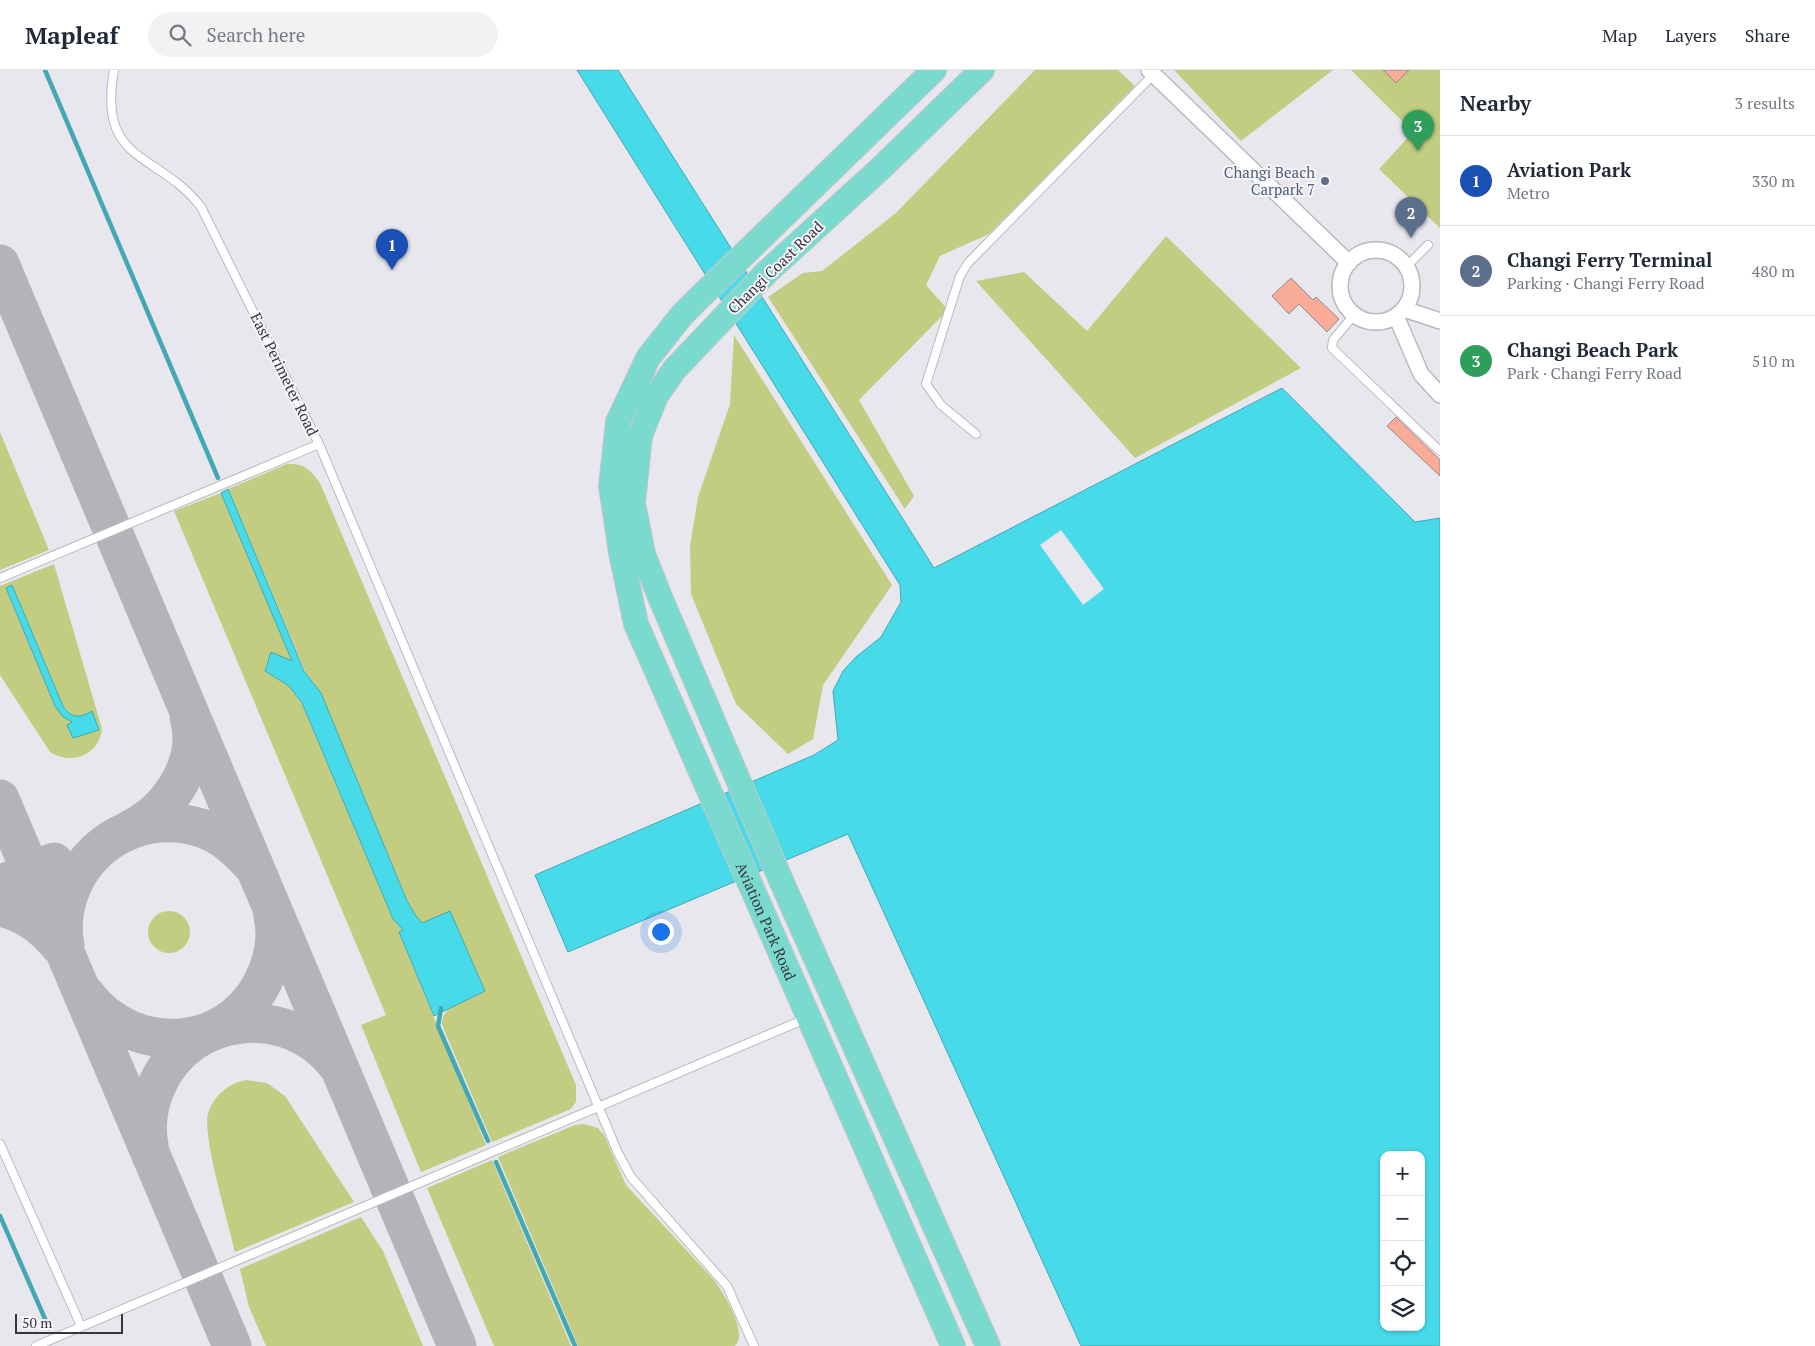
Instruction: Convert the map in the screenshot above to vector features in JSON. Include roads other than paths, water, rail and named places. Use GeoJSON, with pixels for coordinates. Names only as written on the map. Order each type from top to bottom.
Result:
{"type":"FeatureCollection","features":[{"type":"Feature","properties":{"kind":"main road","name":"Changi Coast Road"},"geometry":{"type":"LineString","coordinates":[[611,486],[618,422],[648,358],[700,297],[934,70]]}},
{"type":"Feature","properties":{"kind":"main road","name":"Changi Coast Road"},"geometry":{"type":"LineString","coordinates":[[633,503],[640,436],[656,396],[674,370],[719,320],[766,273],[907,143],[982,70]]}},
{"type":"Feature","properties":{"kind":"main road"},"geometry":{"type":"LineString","coordinates":[[882,121],[894,118],[900,122],[907,134],[907,143]]}},
{"type":"Feature","properties":{"kind":"main road","name":"Aviation Park Road"},"geometry":{"type":"LineString","coordinates":[[611,486],[621,553],[636,624],[807,1018],[953,1346]]}},
{"type":"Feature","properties":{"kind":"main road","name":"Aviation Park Road"},"geometry":{"type":"LineString","coordinates":[[633,503],[643,554],[780,878],[988,1346]]}},
{"type":"Feature","properties":{"kind":"street"},"geometry":{"type":"LineString","coordinates":[[1152,72],[1349,262]]}},
{"type":"Feature","properties":{"kind":"street"},"geometry":{"type":"LineString","coordinates":[[1378,250],[1394,255],[1406,267],[1412,281],[1411,296],[1400,313],[1383,322],[1368,322],[1354,315],[1344,304],[1340,290],[1341,275],[1349,262],[1362,253],[1378,250]]}},
{"type":"Feature","properties":{"kind":"street"},"geometry":{"type":"LineString","coordinates":[[1400,313],[1440,321]]}},
{"type":"Feature","properties":{"kind":"street"},"geometry":{"type":"LineString","coordinates":[[1400,313],[1421,374],[1440,395]]}},
{"type":"Feature","properties":{"kind":"lane","name":"East Perimeter Road"},"geometry":{"type":"LineString","coordinates":[[0,578],[319,444],[201,207],[186,192],[133,153],[121,139],[110,108],[114,70]]}},
{"type":"Feature","properties":{"kind":"lane"},"geometry":{"type":"LineString","coordinates":[[976,434],[941,404],[926,384],[960,276],[968,263],[1152,72]]}},
{"type":"Feature","properties":{"kind":"lane"},"geometry":{"type":"LineString","coordinates":[[1406,267],[1428,245]]}},
{"type":"Feature","properties":{"kind":"lane"},"geometry":{"type":"LineString","coordinates":[[1354,315],[1333,340],[1332,348],[1440,451]]}},
{"type":"Feature","properties":{"kind":"lane"},"geometry":{"type":"LineString","coordinates":[[319,444],[598,1106],[631,1177],[727,1286],[754,1346]]}},
{"type":"Feature","properties":{"kind":"lane"},"geometry":{"type":"LineString","coordinates":[[36,1346],[807,1018]]}},
{"type":"Feature","properties":{"kind":"lane"},"geometry":{"type":"LineString","coordinates":[[0,1144],[81,1326]]}},
{"type":"Feature","properties":{"kind":"water"},"geometry":{"type":"Polygon","coordinates":[[[577,70],[618,70],[934,568],[1282,388],[1415,522],[1440,518],[1440,1346],[1081,1346],[848,834],[568,952],[535,875],[814,755],[838,740],[833,691],[843,671],[856,657],[881,637],[901,602],[900,585],[577,70]]]}},
{"type":"Feature","properties":{"kind":"water"},"geometry":{"type":"Polygon","coordinates":[[[228,489],[304,671],[321,693],[407,901],[422,923],[450,911],[485,991],[434,1016],[399,932],[403,930],[393,919],[302,703],[289,686],[265,671],[271,652],[292,661],[221,493],[228,489]]]}},
{"type":"Feature","properties":{"kind":"water"},"geometry":{"type":"Polygon","coordinates":[[[12,585],[63,706],[76,716],[92,711],[99,730],[73,738],[67,725],[72,722],[62,716],[55,706],[6,588],[12,585]]]}},
{"type":"Feature","properties":{"kind":"waterway"},"geometry":{"type":"LineString","coordinates":[[45,70],[218,478]]}},
{"type":"Feature","properties":{"kind":"waterway"},"geometry":{"type":"LineString","coordinates":[[441,1008],[438,1026],[488,1141]]}},
{"type":"Feature","properties":{"kind":"waterway"},"geometry":{"type":"LineString","coordinates":[[496,1162],[575,1346]]}},
{"type":"Feature","properties":{"kind":"waterway"},"geometry":{"type":"LineString","coordinates":[[0,1216],[49,1328]]}},
{"type":"Feature","properties":{"kind":"place","name":"Changi Beach Park"},"geometry":{"type":"Point","coordinates":[1418,151]}},
{"type":"Feature","properties":{"kind":"place","name":"Changi Beach Carpark 7"},"geometry":{"type":"Point","coordinates":[1325,181]}},
{"type":"Feature","properties":{"kind":"place","name":"Changi Ferry Terminal"},"geometry":{"type":"Point","coordinates":[1411,238]}},
{"type":"Feature","properties":{"kind":"place","name":"Aviation Park"},"geometry":{"type":"Point","coordinates":[392,270]}}]}
